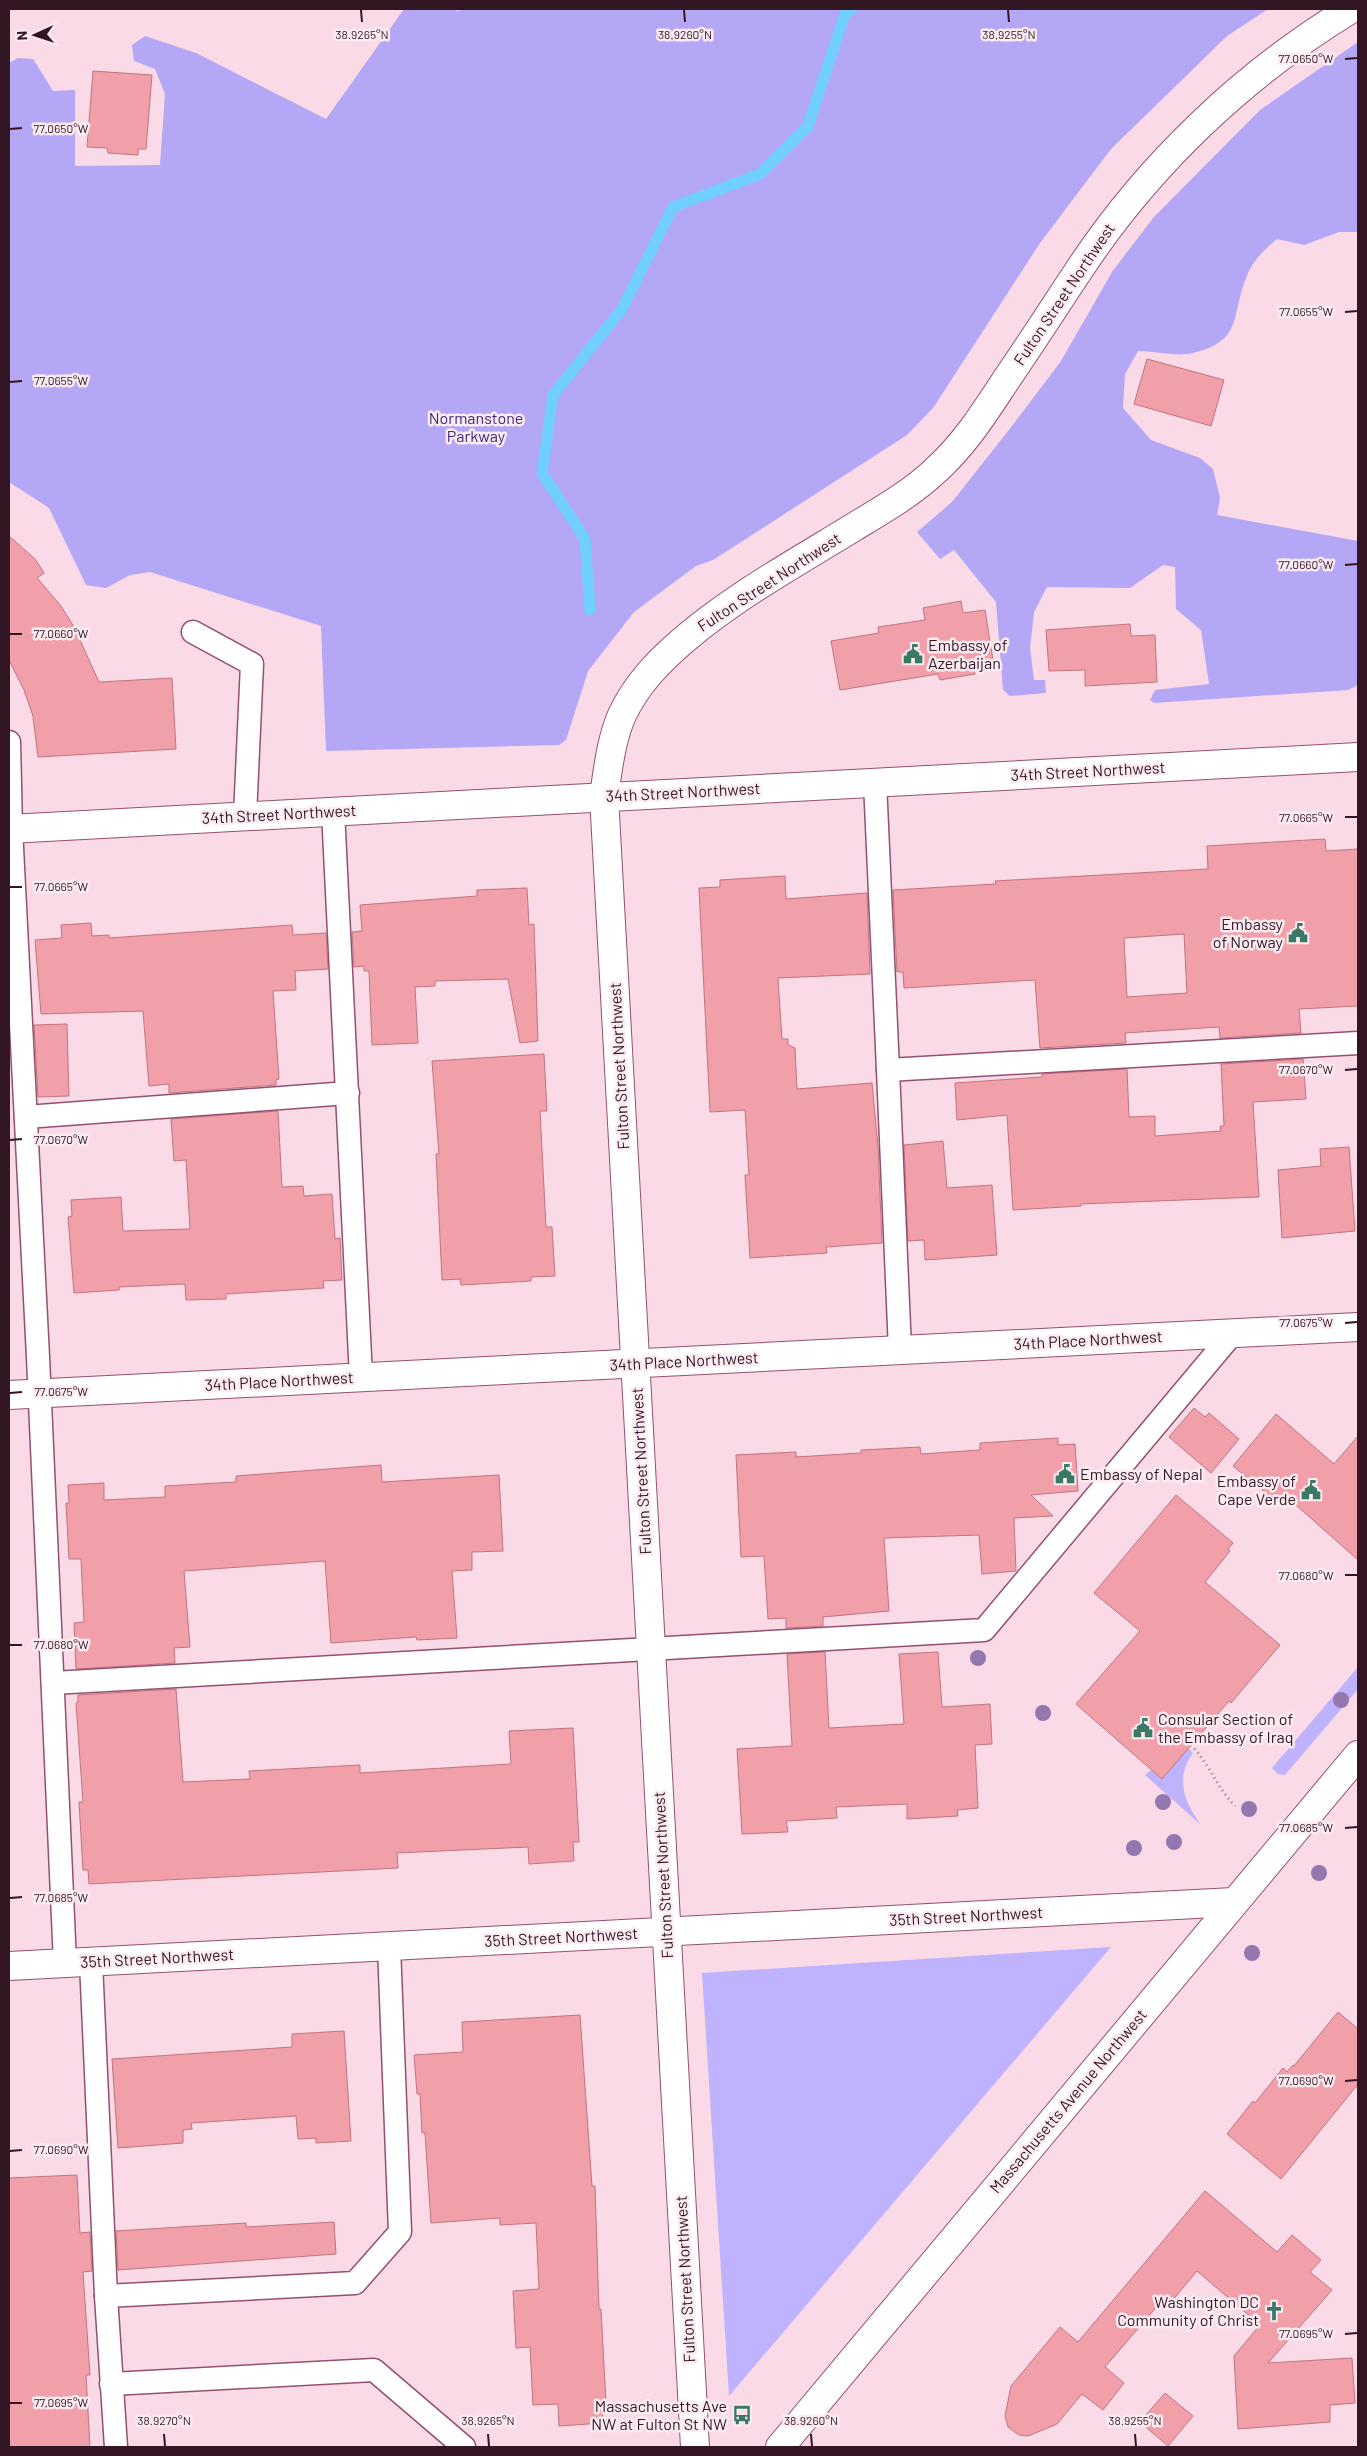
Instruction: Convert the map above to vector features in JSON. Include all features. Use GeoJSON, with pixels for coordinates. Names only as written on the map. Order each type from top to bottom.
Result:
{"type":"FeatureCollection","features":[{"type":"Feature","properties":{"kind":"street","name":"Fulton Street Northwest"},"geometry":{"type":"LineString","coordinates":[[695,2447],[604,796],[612,745],[622,716],[636,690],[654,667],[717,614],[906,494],[937,470],[964,441],[980,420],[1100,238],[1159,166],[1246,86],[1312,35],[1351,9]]}},
{"type":"Feature","properties":{"kind":"street","name":"34th Street Northwest"},"geometry":{"type":"LineString","coordinates":[[10,829],[1358,757]]}},
{"type":"Feature","properties":{"kind":"street","name":"34th Place Northwest"},"geometry":{"type":"LineString","coordinates":[[9,1395],[1358,1326]]}},
{"type":"Feature","properties":{"kind":"street","name":"Massachusetts Avenue Northwest"},"geometry":{"type":"LineString","coordinates":[[780,2447],[1358,1755]]}},
{"type":"Feature","properties":{"kind":"street","name":"35th Street Northwest"},"geometry":{"type":"LineString","coordinates":[[9,1966],[1234,1902]]}},
{"type":"Feature","properties":{"kind":"lane"},"geometry":{"type":"LineString","coordinates":[[193,632],[252,664],[245,816]]}},
{"type":"Feature","properties":{"kind":"lane"},"geometry":{"type":"LineString","coordinates":[[9,742],[10,829],[53,1682],[106,2296],[116,2447]]}},
{"type":"Feature","properties":{"kind":"lane"},"geometry":{"type":"LineString","coordinates":[[875,782],[900,1350]]}},
{"type":"Feature","properties":{"kind":"lane"},"geometry":{"type":"LineString","coordinates":[[333,811],[361,1377]]}},
{"type":"Feature","properties":{"kind":"lane"},"geometry":{"type":"LineString","coordinates":[[888,1070],[1358,1043]]}},
{"type":"Feature","properties":{"kind":"lane"},"geometry":{"type":"LineString","coordinates":[[26,1117],[348,1093]]}},
{"type":"Feature","properties":{"kind":"lane"},"geometry":{"type":"LineString","coordinates":[[53,1682],[650,1647],[984,1630],[1233,1333]]}},
{"type":"Feature","properties":{"kind":"lane"},"geometry":{"type":"LineString","coordinates":[[106,2296],[355,2283],[400,2232],[389,1946]]}},
{"type":"Feature","properties":{"kind":"lane"},"geometry":{"type":"LineString","coordinates":[[111,2384],[374,2370],[464,2447]]}},
{"type":"Feature","properties":{"kind":"path"},"geometry":{"type":"LineString","coordinates":[[1192,1745],[1202,1756],[1226,1797],[1235,1806]]}},
{"type":"Feature","properties":{"kind":"shaded area"},"geometry":{"type":"Polygon","coordinates":[[[1358,1667],[1358,1689],[1285,1775],[1278,1774],[1272,1768],[1358,1667]]]}},
{"type":"Feature","properties":{"kind":"shaded area"},"geometry":{"type":"Polygon","coordinates":[[[1188,1748],[1193,1753],[1184,1772],[1184,1790],[1190,1808],[1201,1825],[1145,1775],[1151,1770],[1162,1779],[1188,1748]]]}},
{"type":"Feature","properties":{"kind":"shaded area"},"geometry":{"type":"Polygon","coordinates":[[[1111,1947],[729,2396],[702,1973],[1111,1947]]]}},
{"type":"Feature","properties":{"kind":"green space","name":"Normanstone Parkway"},"geometry":{"type":"Polygon","coordinates":[[[404,9],[454,9],[457,11],[467,9],[1268,9],[1227,36],[1111,149],[1040,243],[933,408],[907,435],[713,560],[696,566],[634,612],[588,671],[566,740],[559,745],[326,751],[321,626],[150,572],[130,575],[106,588],[86,585],[49,508],[9,482],[9,63],[18,58],[33,59],[53,91],[75,90],[75,166],[160,165],[165,94],[155,69],[134,61],[132,45],[145,36],[196,53],[326,119],[404,9]]]}},
{"type":"Feature","properties":{"kind":"green space"},"geometry":{"type":"Polygon","coordinates":[[[1358,42],[1358,232],[1339,232],[1304,245],[1277,239],[1259,256],[1252,266],[1241,292],[1233,325],[1228,334],[1220,342],[1209,348],[1193,353],[1173,354],[1138,351],[1125,374],[1123,408],[1151,440],[1200,458],[1213,469],[1220,498],[1217,515],[1358,541],[1358,685],[1348,690],[1154,703],[1150,700],[1155,690],[1209,684],[1201,630],[1176,609],[1175,567],[1163,565],[1130,588],[1047,587],[1034,612],[1030,648],[1034,680],[1045,680],[1046,693],[1010,696],[1003,690],[996,602],[954,550],[940,559],[917,532],[952,502],[1061,361],[1112,272],[1153,218],[1260,110],[1358,42]]]}},
{"type":"Feature","properties":{"kind":"building"},"geometry":{"type":"Polygon","coordinates":[[[93,71],[152,75],[146,149],[138,149],[138,155],[108,153],[107,148],[87,147],[93,71]]]}},
{"type":"Feature","properties":{"kind":"building"},"geometry":{"type":"Polygon","coordinates":[[[1147,359],[1224,380],[1211,426],[1134,404],[1147,359]]]}},
{"type":"Feature","properties":{"kind":"building"},"geometry":{"type":"Polygon","coordinates":[[[9,536],[35,559],[44,573],[37,578],[61,606],[74,627],[99,682],[172,678],[176,749],[38,757],[33,716],[24,690],[9,660],[9,536]]]}},
{"type":"Feature","properties":{"kind":"building","name":"Embassy of Azerbaijan"},"geometry":{"type":"Polygon","coordinates":[[[961,601],[963,613],[985,610],[994,666],[974,670],[975,674],[940,680],[938,674],[840,690],[831,641],[879,633],[878,627],[925,620],[923,608],[961,601]]]}},
{"type":"Feature","properties":{"kind":"building"},"geometry":{"type":"Polygon","coordinates":[[[1130,624],[1131,636],[1155,635],[1157,682],[1085,686],[1085,670],[1049,671],[1046,630],[1130,624]]]}},
{"type":"Feature","properties":{"kind":"building"},"geometry":{"type":"Polygon","coordinates":[[[1325,839],[1326,851],[1358,849],[1358,1006],[1299,1009],[1301,1033],[1220,1038],[1219,1027],[1125,1033],[1126,1043],[1040,1048],[1035,980],[904,988],[903,972],[897,972],[893,890],[996,884],[995,881],[1208,869],[1207,846],[1325,839]],[[1184,934],[1124,938],[1127,997],[1187,993],[1184,934]]]}},
{"type":"Feature","properties":{"kind":"building"},"geometry":{"type":"Polygon","coordinates":[[[785,876],[786,899],[867,893],[870,974],[778,978],[782,1039],[788,1039],[788,1045],[795,1048],[797,1089],[872,1083],[878,1147],[882,1243],[826,1247],[827,1253],[750,1258],[745,1175],[749,1175],[745,1110],[710,1112],[699,888],[720,887],[720,880],[785,876]]]}},
{"type":"Feature","properties":{"kind":"building"},"geometry":{"type":"Polygon","coordinates":[[[527,888],[529,925],[534,924],[538,1041],[520,1043],[508,979],[435,981],[435,986],[415,987],[418,1043],[372,1045],[369,971],[364,971],[364,966],[354,967],[352,932],[362,931],[360,905],[477,896],[477,890],[527,888]]]}},
{"type":"Feature","properties":{"kind":"building"},"geometry":{"type":"Polygon","coordinates":[[[91,923],[92,936],[109,935],[109,938],[292,925],[293,935],[326,933],[328,969],[295,971],[296,990],[273,991],[279,1079],[276,1080],[276,1085],[169,1093],[169,1084],[149,1086],[143,1011],[41,1014],[35,940],[62,938],[61,925],[91,923]]]}},
{"type":"Feature","properties":{"kind":"building"},"geometry":{"type":"Polygon","coordinates":[[[67,1024],[69,1096],[38,1097],[34,1025],[67,1024]]]}},
{"type":"Feature","properties":{"kind":"building"},"geometry":{"type":"Polygon","coordinates":[[[544,1054],[547,1111],[540,1111],[546,1227],[552,1227],[555,1276],[531,1277],[531,1281],[461,1285],[460,1279],[442,1280],[436,1154],[439,1154],[432,1061],[544,1054]]]}},
{"type":"Feature","properties":{"kind":"building"},"geometry":{"type":"Polygon","coordinates":[[[1303,1059],[1306,1099],[1253,1102],[1259,1197],[1081,1204],[1081,1206],[1013,1210],[1007,1115],[957,1120],[955,1083],[1042,1077],[1042,1074],[1127,1069],[1129,1117],[1155,1116],[1155,1136],[1221,1131],[1220,1126],[1224,1126],[1221,1064],[1303,1059]]]}},
{"type":"Feature","properties":{"kind":"building"},"geometry":{"type":"Polygon","coordinates":[[[278,1111],[282,1187],[303,1186],[304,1196],[332,1194],[335,1239],[340,1238],[342,1280],[323,1281],[324,1288],[226,1294],[226,1299],[186,1300],[185,1284],[119,1287],[119,1290],[74,1293],[68,1217],[72,1216],[71,1200],[121,1197],[123,1231],[190,1229],[186,1160],[174,1161],[171,1119],[278,1111]]]}},
{"type":"Feature","properties":{"kind":"building"},"geometry":{"type":"Polygon","coordinates":[[[943,1141],[947,1188],[992,1185],[997,1255],[925,1260],[924,1240],[908,1241],[904,1145],[943,1141]]]}},
{"type":"Feature","properties":{"kind":"building"},"geometry":{"type":"Polygon","coordinates":[[[1349,1147],[1355,1231],[1282,1238],[1278,1170],[1321,1166],[1320,1149],[1349,1147]]]}},
{"type":"Feature","properties":{"kind":"building"},"geometry":{"type":"Polygon","coordinates":[[[1194,1408],[1205,1417],[1209,1413],[1239,1439],[1211,1473],[1169,1437],[1194,1408]]]}},
{"type":"Feature","properties":{"kind":"building","name":"Embassy of Cape Verde"},"geometry":{"type":"Polygon","coordinates":[[[1276,1414],[1334,1464],[1358,1436],[1358,1560],[1287,1497],[1280,1505],[1233,1466],[1276,1414]]]}},
{"type":"Feature","properties":{"kind":"building"},"geometry":{"type":"Polygon","coordinates":[[[1058,1438],[1058,1445],[1075,1444],[1078,1491],[1031,1495],[1053,1516],[1014,1518],[1016,1571],[982,1574],[979,1535],[884,1538],[889,1611],[823,1617],[823,1626],[786,1628],[786,1618],[768,1619],[764,1556],[741,1557],[736,1455],[796,1452],[796,1457],[861,1453],[861,1450],[920,1447],[921,1454],[980,1450],[980,1443],[1058,1438]]]}},
{"type":"Feature","properties":{"kind":"building"},"geometry":{"type":"Polygon","coordinates":[[[381,1465],[382,1482],[499,1475],[503,1551],[472,1552],[472,1570],[452,1571],[457,1638],[417,1640],[416,1637],[331,1643],[325,1561],[184,1571],[190,1647],[174,1648],[175,1663],[76,1669],[74,1623],[84,1622],[81,1559],[69,1559],[66,1503],[69,1503],[68,1485],[104,1483],[104,1500],[165,1497],[165,1486],[236,1482],[236,1476],[381,1465]]]}},
{"type":"Feature","properties":{"kind":"building"},"geometry":{"type":"Polygon","coordinates":[[[1176,1495],[1233,1543],[1228,1549],[1230,1551],[1205,1582],[1280,1645],[1231,1703],[1229,1701],[1162,1779],[1076,1704],[1140,1631],[1094,1593],[1176,1495]]]}},
{"type":"Feature","properties":{"kind":"building"},"geometry":{"type":"Polygon","coordinates":[[[825,1652],[829,1728],[904,1724],[899,1654],[938,1652],[942,1707],[990,1704],[992,1744],[975,1745],[978,1808],[957,1810],[958,1816],[907,1819],[907,1804],[836,1807],[837,1818],[786,1821],[788,1832],[742,1834],[737,1749],[792,1746],[787,1654],[825,1652]]]}},
{"type":"Feature","properties":{"kind":"building"},"geometry":{"type":"Polygon","coordinates":[[[176,1689],[183,1782],[250,1779],[249,1771],[360,1765],[360,1773],[511,1764],[509,1731],[573,1728],[579,1842],[573,1842],[574,1861],[529,1864],[528,1847],[397,1853],[398,1868],[89,1884],[88,1870],[83,1870],[79,1802],[83,1802],[76,1703],[78,1702],[78,1695],[176,1689]]]}},
{"type":"Feature","properties":{"kind":"building"},"geometry":{"type":"Polygon","coordinates":[[[1338,2012],[1358,2029],[1358,2084],[1281,2179],[1227,2134],[1253,2101],[1255,2103],[1283,2068],[1287,2072],[1294,2066],[1338,2012]]]}},
{"type":"Feature","properties":{"kind":"building"},"geometry":{"type":"Polygon","coordinates":[[[580,2015],[592,2186],[595,2186],[599,2309],[601,2309],[606,2403],[602,2403],[603,2423],[559,2426],[558,2404],[533,2405],[530,2347],[516,2348],[513,2291],[539,2289],[536,2223],[500,2225],[500,2218],[431,2223],[425,2133],[422,2133],[420,2094],[417,2094],[414,2055],[463,2052],[462,2022],[580,2015]]]}},
{"type":"Feature","properties":{"kind":"building"},"geometry":{"type":"Polygon","coordinates":[[[344,2031],[351,2141],[316,2143],[316,2138],[298,2139],[296,2116],[191,2123],[192,2129],[183,2130],[183,2143],[118,2148],[112,2059],[292,2047],[292,2034],[344,2031]]]}},
{"type":"Feature","properties":{"kind":"building"},"geometry":{"type":"Polygon","coordinates":[[[77,2175],[80,2233],[90,2232],[92,2271],[83,2272],[90,2375],[86,2375],[90,2447],[9,2447],[9,2178],[77,2175]]]}},
{"type":"Feature","properties":{"kind":"building","name":"Washington DC Community of Christ"},"geometry":{"type":"Polygon","coordinates":[[[1205,2191],[1277,2252],[1292,2235],[1321,2260],[1310,2272],[1332,2290],[1268,2363],[1352,2358],[1355,2403],[1330,2405],[1330,2422],[1238,2429],[1234,2356],[1260,2325],[1197,2271],[1165,2309],[1159,2304],[1105,2367],[1124,2383],[1103,2410],[1082,2394],[1057,2424],[1028,2436],[1019,2435],[1008,2427],[1005,2416],[1011,2386],[1060,2327],[1078,2342],[1205,2191]]]}},
{"type":"Feature","properties":{"kind":"building"},"geometry":{"type":"Polygon","coordinates":[[[334,2222],[336,2254],[118,2270],[116,2231],[246,2223],[246,2227],[334,2222]]]}},
{"type":"Feature","properties":{"kind":"building"},"geometry":{"type":"Polygon","coordinates":[[[1165,2393],[1193,2416],[1168,2446],[1140,2422],[1165,2393]]]}},
{"type":"Feature","properties":{"kind":"waterway"},"geometry":{"type":"LineString","coordinates":[[590,610],[585,539],[542,473],[553,395],[622,309],[673,207],[760,174],[808,126],[845,14],[852,9]]}},
{"type":"Feature","properties":{"kind":"place","name":"Embassy of Azerbaijan"},"geometry":{"type":"Point","coordinates":[913,654]}},
{"type":"Feature","properties":{"kind":"place","name":"Embassy of Norway"},"geometry":{"type":"Point","coordinates":[1298,933]}},
{"type":"Feature","properties":{"kind":"place","name":"Embassy of Nepal"},"geometry":{"type":"Point","coordinates":[1065,1474]}},
{"type":"Feature","properties":{"kind":"place","name":"Embassy of Cape Verde"},"geometry":{"type":"Point","coordinates":[1311,1490]}},
{"type":"Feature","properties":{"kind":"place","name":"Consular Section of the Embassy of Iraq"},"geometry":{"type":"Point","coordinates":[1143,1728]}},
{"type":"Feature","properties":{"kind":"place","name":"Washington DC Community of Christ"},"geometry":{"type":"Point","coordinates":[1274,2311]}},
{"type":"Feature","properties":{"kind":"place","name":"Massachusetts Ave NW at Fulton St NW"},"geometry":{"type":"Point","coordinates":[742,2415]}}]}
